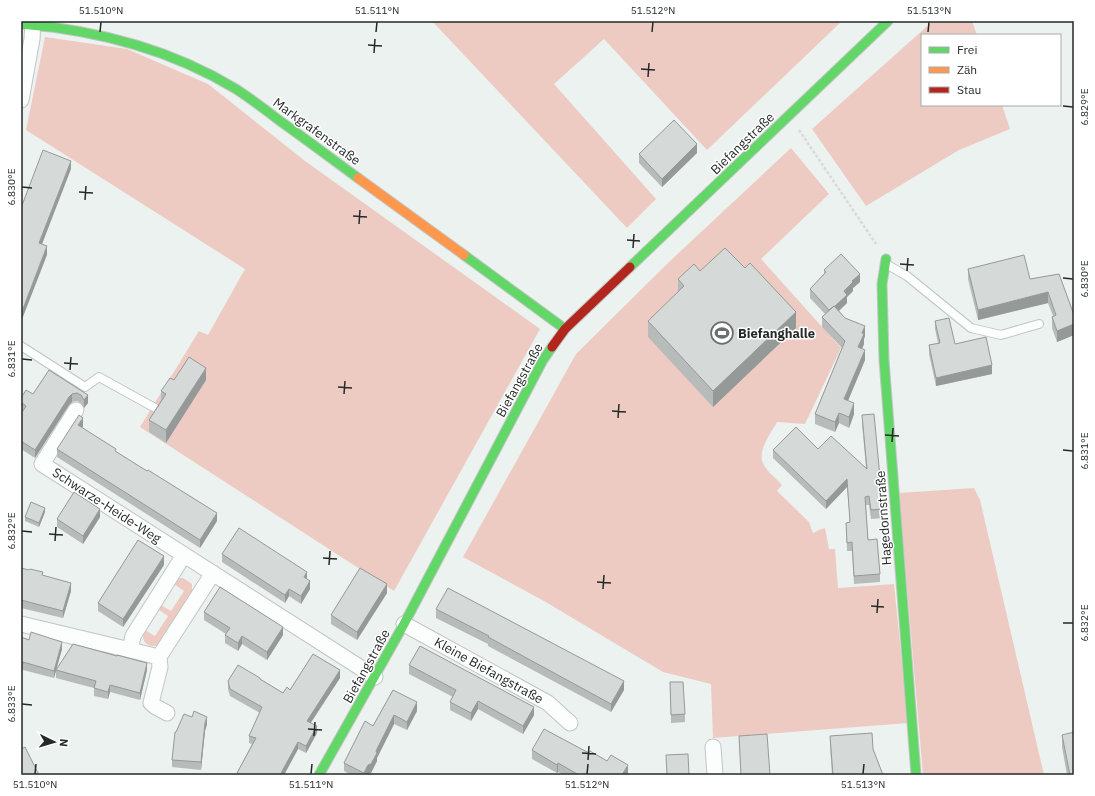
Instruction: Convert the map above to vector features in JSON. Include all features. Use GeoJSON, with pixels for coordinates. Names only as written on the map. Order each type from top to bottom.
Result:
{"type":"FeatureCollection","features":[{"type":"Feature","properties":{"kind":"main road","name":"Biefangstraße"},"geometry":{"type":"LineString","coordinates":[[319,775],[404,624],[542,360],[565,329],[888,21]]}},
{"type":"Feature","properties":{"kind":"main road","name":"Markgrafenstraße"},"geometry":{"type":"LineString","coordinates":[[29,23],[84,31],[127,41],[161,53],[219,80],[246,96],[285,124],[565,329]]}},
{"type":"Feature","properties":{"kind":"main road","name":"Hagedornstraße"},"geometry":{"type":"LineString","coordinates":[[886,262],[882,284],[884,360],[916,775]]}},
{"type":"Feature","properties":{"kind":"street"},"geometry":{"type":"LineString","coordinates":[[21,100],[32,39],[29,23]]}},
{"type":"Feature","properties":{"kind":"street","name":"Schwarze-Heide-Weg"},"geometry":{"type":"LineString","coordinates":[[76,410],[42,464],[375,677]]}},
{"type":"Feature","properties":{"kind":"street"},"geometry":{"type":"LineString","coordinates":[[130,650],[132,636],[184,555]]}},
{"type":"Feature","properties":{"kind":"street"},"geometry":{"type":"LineString","coordinates":[[167,713],[151,703],[160,667],[159,657],[213,573]]}},
{"type":"Feature","properties":{"kind":"street"},"geometry":{"type":"LineString","coordinates":[[21,624],[159,657]]}},
{"type":"Feature","properties":{"kind":"street","name":"Kleine Biefangstraße"},"geometry":{"type":"LineString","coordinates":[[404,624],[548,702],[570,723]]}},
{"type":"Feature","properties":{"kind":"street"},"geometry":{"type":"LineString","coordinates":[[713,747],[715,775]]}},
{"type":"Feature","properties":{"kind":"lane"},"geometry":{"type":"LineString","coordinates":[[886,262],[907,276],[971,328],[1001,335],[1039,324]]}},
{"type":"Feature","properties":{"kind":"lane"},"geometry":{"type":"LineString","coordinates":[[21,346],[85,388],[99,377],[155,408]]}},
{"type":"Feature","properties":{"kind":"path"},"geometry":{"type":"LineString","coordinates":[[790,116],[886,262]]}},
{"type":"Feature","properties":{"kind":"shaded area"},"geometry":{"type":"Polygon","coordinates":[[[432,21],[842,21],[707,150],[604,39],[554,84],[656,199],[627,228],[432,21]]]}},
{"type":"Feature","properties":{"kind":"shaded area"},"geometry":{"type":"Polygon","coordinates":[[[933,21],[972,21],[977,34],[921,34],[921,106],[1002,106],[1010,129],[959,150],[866,206],[812,129],[933,21]]]}},
{"type":"Feature","properties":{"kind":"shaded area"},"geometry":{"type":"Polygon","coordinates":[[[45,37],[127,49],[208,84],[305,161],[540,329],[394,591],[140,427],[199,331],[208,335],[245,269],[26,130],[45,37]]]}},
{"type":"Feature","properties":{"kind":"shaded area"},"geometry":{"type":"Polygon","coordinates":[[[791,148],[829,194],[761,259],[841,348],[805,424],[777,422],[763,448],[763,463],[766,469],[782,485],[777,491],[809,522],[813,533],[825,528],[829,549],[835,549],[838,588],[894,584],[908,723],[713,738],[711,684],[663,672],[544,601],[463,557],[576,354],[669,262],[791,148]]]}},
{"type":"Feature","properties":{"kind":"shaded area"},"geometry":{"type":"Polygon","coordinates":[[[974,488],[980,500],[1044,775],[923,775],[899,493],[974,488]]]}},
{"type":"Feature","properties":{"kind":"shaded area"},"geometry":{"type":"Polygon","coordinates":[[[180,578],[183,578],[192,584],[192,591],[158,645],[148,645],[144,640],[143,634],[145,630],[155,636],[168,616],[159,610],[161,605],[171,611],[184,591],[174,584],[180,578]]]}},
{"type":"Feature","properties":{"kind":"building"},"geometry":{"type":"Polygon","coordinates":[[[674,120],[697,144],[662,179],[639,154],[674,120]]]}},
{"type":"Feature","properties":{"kind":"building"},"geometry":{"type":"Polygon","coordinates":[[[43,150],[71,161],[39,243],[47,246],[21,314],[21,208],[43,150]]]}},
{"type":"Feature","properties":{"kind":"building","name":"Biefanghalle"},"geometry":{"type":"Polygon","coordinates":[[[725,248],[745,268],[750,263],[796,312],[713,391],[648,321],[684,286],[678,279],[694,264],[700,271],[725,248]]]}},
{"type":"Feature","properties":{"kind":"building"},"geometry":{"type":"Polygon","coordinates":[[[841,254],[860,274],[844,291],[847,295],[829,310],[810,289],[826,272],[824,270],[841,254]]]}},
{"type":"Feature","properties":{"kind":"building"},"geometry":{"type":"Polygon","coordinates":[[[1024,255],[1030,279],[1059,274],[1074,315],[1074,324],[1057,331],[1052,317],[1056,315],[1048,292],[978,310],[968,269],[1024,255]]]}},
{"type":"Feature","properties":{"kind":"building"},"geometry":{"type":"Polygon","coordinates":[[[834,306],[845,318],[865,326],[862,333],[864,334],[858,347],[865,350],[844,399],[854,403],[849,417],[839,413],[835,422],[815,414],[845,341],[822,317],[834,306]]]}},
{"type":"Feature","properties":{"kind":"building"},"geometry":{"type":"Polygon","coordinates":[[[949,318],[955,344],[986,337],[992,365],[936,378],[929,345],[940,343],[935,321],[949,318]]]}},
{"type":"Feature","properties":{"kind":"building"},"geometry":{"type":"Polygon","coordinates":[[[189,357],[206,368],[166,430],[149,420],[166,394],[161,391],[170,378],[174,380],[189,357]]]}},
{"type":"Feature","properties":{"kind":"building"},"geometry":{"type":"Polygon","coordinates":[[[49,370],[88,395],[84,400],[81,395],[77,393],[72,394],[69,397],[35,450],[21,441],[21,414],[26,406],[21,402],[21,398],[26,390],[33,394],[49,370]]]}},
{"type":"Feature","properties":{"kind":"building"},"geometry":{"type":"Polygon","coordinates":[[[874,414],[883,509],[871,510],[869,496],[865,497],[868,540],[877,539],[880,574],[854,576],[852,542],[847,543],[846,523],[850,522],[847,479],[826,501],[773,450],[796,427],[818,449],[831,436],[867,469],[862,415],[874,414]]]}},
{"type":"Feature","properties":{"kind":"building"},"geometry":{"type":"Polygon","coordinates":[[[79,415],[83,418],[78,425],[116,449],[115,451],[217,513],[200,540],[57,449],[79,415]]]}},
{"type":"Feature","properties":{"kind":"building"},"geometry":{"type":"Polygon","coordinates":[[[74,492],[100,509],[83,536],[57,519],[74,492]]]}},
{"type":"Feature","properties":{"kind":"building"},"geometry":{"type":"Polygon","coordinates":[[[31,502],[45,508],[39,523],[25,517],[31,502]]]}},
{"type":"Feature","properties":{"kind":"building"},"geometry":{"type":"Polygon","coordinates":[[[239,528],[307,572],[304,577],[310,581],[301,596],[289,589],[285,595],[222,554],[239,528]]]}},
{"type":"Feature","properties":{"kind":"building"},"geometry":{"type":"Polygon","coordinates":[[[138,540],[164,556],[123,619],[98,603],[138,540]]]}},
{"type":"Feature","properties":{"kind":"building"},"geometry":{"type":"Polygon","coordinates":[[[21,568],[43,572],[42,575],[71,583],[63,611],[21,600],[21,568]]]}},
{"type":"Feature","properties":{"kind":"building"},"geometry":{"type":"Polygon","coordinates":[[[360,568],[387,584],[357,632],[331,615],[360,568]]]}},
{"type":"Feature","properties":{"kind":"building"},"geometry":{"type":"Polygon","coordinates":[[[220,587],[283,627],[267,652],[242,636],[238,643],[225,635],[230,628],[204,612],[220,587]]]}},
{"type":"Feature","properties":{"kind":"building"},"geometry":{"type":"Polygon","coordinates":[[[448,588],[624,681],[611,704],[488,637],[489,636],[436,609],[448,588]]]}},
{"type":"Feature","properties":{"kind":"building"},"geometry":{"type":"Polygon","coordinates":[[[31,632],[62,642],[54,671],[23,662],[23,664],[21,663],[21,637],[29,640],[31,632]]]}},
{"type":"Feature","properties":{"kind":"building"},"geometry":{"type":"Polygon","coordinates":[[[73,644],[147,663],[140,693],[110,685],[108,692],[94,688],[96,681],[56,670],[73,644]]]}},
{"type":"Feature","properties":{"kind":"building"},"geometry":{"type":"Polygon","coordinates":[[[420,646],[534,707],[523,726],[478,701],[471,713],[450,702],[456,690],[409,665],[420,646]]]}},
{"type":"Feature","properties":{"kind":"building"},"geometry":{"type":"Polygon","coordinates":[[[313,654],[340,670],[307,721],[317,726],[306,746],[298,742],[280,775],[241,775],[237,773],[256,738],[249,736],[262,707],[230,689],[228,681],[238,665],[283,693],[287,687],[290,690],[313,654]]]}},
{"type":"Feature","properties":{"kind":"building"},"geometry":{"type":"Polygon","coordinates":[[[670,682],[683,682],[685,714],[671,715],[670,682]]]}},
{"type":"Feature","properties":{"kind":"building"},"geometry":{"type":"Polygon","coordinates":[[[393,690],[417,702],[407,722],[394,715],[376,751],[377,753],[364,773],[344,763],[365,721],[373,726],[393,690]]]}},
{"type":"Feature","properties":{"kind":"building"},"geometry":{"type":"Polygon","coordinates":[[[194,711],[207,717],[201,762],[172,760],[175,732],[184,714],[192,717],[194,711]]]}},
{"type":"Feature","properties":{"kind":"building"},"geometry":{"type":"Polygon","coordinates":[[[544,729],[589,753],[590,751],[607,761],[611,755],[628,765],[622,775],[579,775],[558,763],[557,765],[532,750],[544,729]]]}},
{"type":"Feature","properties":{"kind":"building"},"geometry":{"type":"Polygon","coordinates":[[[1074,732],[1074,775],[1070,775],[1062,735],[1074,732]]]}},
{"type":"Feature","properties":{"kind":"building"},"geometry":{"type":"Polygon","coordinates":[[[872,733],[873,749],[883,775],[833,775],[830,736],[872,733]]]}},
{"type":"Feature","properties":{"kind":"building"},"geometry":{"type":"Polygon","coordinates":[[[767,734],[770,775],[741,775],[739,736],[767,734]]]}},
{"type":"Feature","properties":{"kind":"building"},"geometry":{"type":"Polygon","coordinates":[[[25,747],[39,775],[21,775],[21,749],[25,747]]]}},
{"type":"Feature","properties":{"kind":"building"},"geometry":{"type":"Polygon","coordinates":[[[688,754],[689,775],[667,775],[666,755],[688,754]]]}},
{"type":"Feature","properties":{"kind":"traffic: fast"},"geometry":{"type":"LineString","coordinates":[[630,267],[888,21]]}},
{"type":"Feature","properties":{"kind":"traffic: fast"},"geometry":{"type":"LineString","coordinates":[[21,24],[77,31],[105,37],[159,52],[185,63],[236,89],[358,178]]}},
{"type":"Feature","properties":{"kind":"traffic: fast"},"geometry":{"type":"LineString","coordinates":[[464,255],[565,329]]}},
{"type":"Feature","properties":{"kind":"traffic: fast"},"geometry":{"type":"LineString","coordinates":[[886,259],[882,284],[884,360],[916,775]]}},
{"type":"Feature","properties":{"kind":"traffic: fast"},"geometry":{"type":"LineString","coordinates":[[319,775],[404,624],[543,360],[552,347]]}},
{"type":"Feature","properties":{"kind":"traffic: slow"},"geometry":{"type":"LineString","coordinates":[[358,178],[464,255]]}},
{"type":"Feature","properties":{"kind":"traffic: jam"},"geometry":{"type":"LineString","coordinates":[[552,347],[565,329],[630,267]]}},
{"type":"Feature","properties":{"kind":"place","name":"Biefanghalle"},"geometry":{"type":"Point","coordinates":[722,333]}}]}
